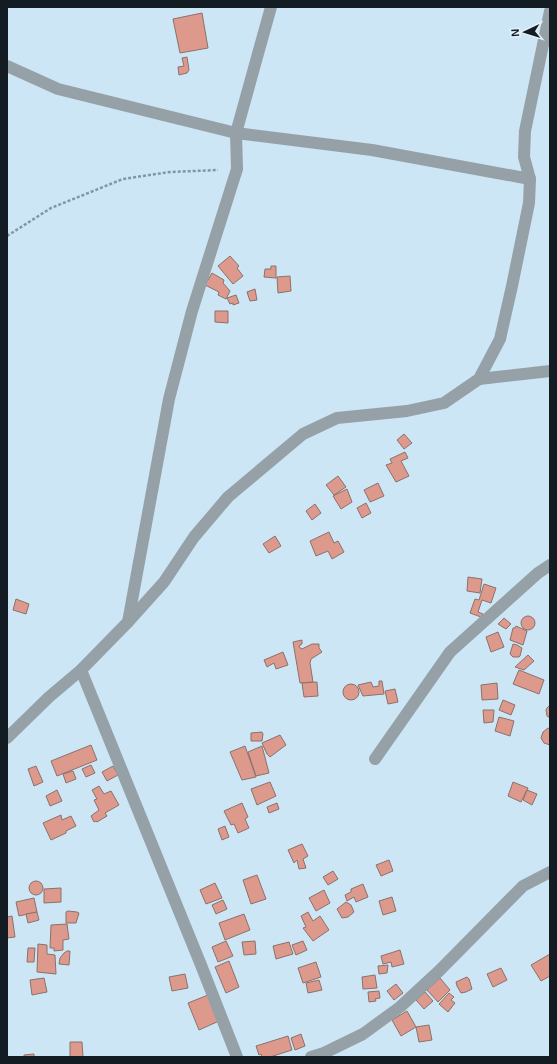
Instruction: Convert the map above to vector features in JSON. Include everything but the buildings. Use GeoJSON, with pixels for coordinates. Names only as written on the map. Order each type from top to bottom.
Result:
{"type":"FeatureCollection","features":[{"type":"Feature","properties":{"kind":"street"},"geometry":{"type":"LineString","coordinates":[[128,622],[169,399],[192,311],[237,170],[236,133],[270,7]]}},
{"type":"Feature","properties":{"kind":"street"},"geometry":{"type":"LineString","coordinates":[[7,738],[49,697],[82,670],[128,622],[164,582],[194,537],[228,497],[303,434],[337,418],[407,411],[444,403],[479,379],[500,340],[529,203],[530,179],[524,157],[525,132],[547,18],[550,11]]}},
{"type":"Feature","properties":{"kind":"street"},"geometry":{"type":"LineString","coordinates":[[7,66],[58,89],[236,133],[372,150],[530,179]]}},
{"type":"Feature","properties":{"kind":"street"},"geometry":{"type":"LineString","coordinates":[[479,379],[550,371]]}},
{"type":"Feature","properties":{"kind":"street"},"geometry":{"type":"LineString","coordinates":[[375,759],[450,652],[538,573],[550,565]]}},
{"type":"Feature","properties":{"kind":"street"},"geometry":{"type":"LineString","coordinates":[[82,670],[237,1057]]}},
{"type":"Feature","properties":{"kind":"street"},"geometry":{"type":"LineString","coordinates":[[311,1057],[324,1053],[363,1034],[400,1007],[439,971],[523,886],[550,872]]}},
{"type":"Feature","properties":{"kind":"path"},"geometry":{"type":"LineString","coordinates":[[7,236],[51,208],[123,179],[170,172],[237,170]]}}]}
